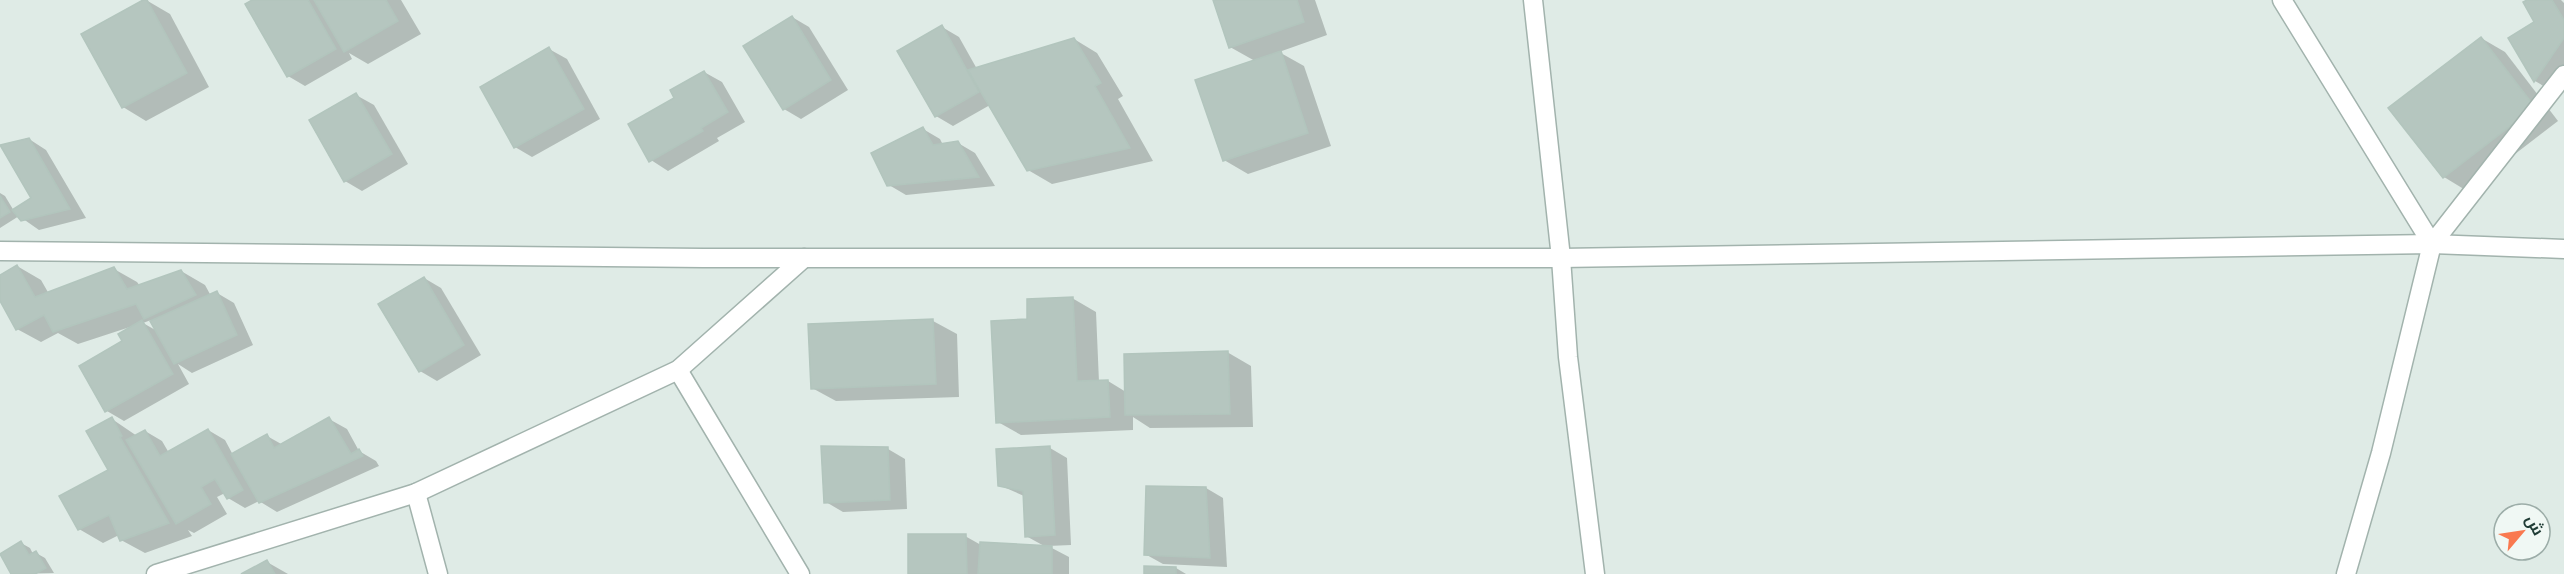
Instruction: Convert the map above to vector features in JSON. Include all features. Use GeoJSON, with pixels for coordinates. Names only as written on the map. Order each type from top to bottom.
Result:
{"type":"FeatureCollection","features":[{"type":"Feature","properties":{"kind":"street"},"geometry":{"type":"LineString","coordinates":[[1533,0],[1561,258],[1568,357],[1595,574]]}},
{"type":"Feature","properties":{"kind":"street"},"geometry":{"type":"LineString","coordinates":[[2282,0],[2432,244]]}},
{"type":"Feature","properties":{"kind":"street"},"geometry":{"type":"LineString","coordinates":[[2346,574],[2381,453],[2432,244],[2564,75]]}},
{"type":"Feature","properties":{"kind":"street"},"geometry":{"type":"LineString","coordinates":[[0,251],[804,258],[1561,258],[2432,244],[2564,249]]}},
{"type":"Feature","properties":{"kind":"street"},"geometry":{"type":"LineString","coordinates":[[156,574],[416,493],[678,370],[804,258]]}},
{"type":"Feature","properties":{"kind":"street"},"geometry":{"type":"LineString","coordinates":[[678,370],[800,574]]}},
{"type":"Feature","properties":{"kind":"street"},"geometry":{"type":"LineString","coordinates":[[416,493],[438,574]]}},
{"type":"Feature","properties":{"kind":"building"},"geometry":{"type":"Polygon","coordinates":[[[143,0],[147,0],[187,73],[122,108],[81,34],[143,0]]]}},
{"type":"Feature","properties":{"kind":"building"},"geometry":{"type":"Polygon","coordinates":[[[252,0],[308,0],[336,49],[287,77],[245,4],[252,0]]]}},
{"type":"Feature","properties":{"kind":"building"},"geometry":{"type":"Polygon","coordinates":[[[314,0],[386,0],[398,21],[344,52],[314,0]]]}},
{"type":"Feature","properties":{"kind":"building"},"geometry":{"type":"Polygon","coordinates":[[[1213,0],[1297,0],[1304,22],[1229,48],[1213,0]]]}},
{"type":"Feature","properties":{"kind":"building"},"geometry":{"type":"Polygon","coordinates":[[[2552,0],[2564,20],[2564,38],[2534,82],[2508,38],[2534,22],[2523,2],[2552,0]]]}},
{"type":"Feature","properties":{"kind":"building"},"geometry":{"type":"Polygon","coordinates":[[[792,16],[831,80],[783,110],[743,46],[792,16]]]}},
{"type":"Feature","properties":{"kind":"building"},"geometry":{"type":"Polygon","coordinates":[[[942,25],[979,92],[935,117],[897,51],[942,25]]]}},
{"type":"Feature","properties":{"kind":"building"},"geometry":{"type":"Polygon","coordinates":[[[2481,37],[2535,107],[2443,178],[2388,108],[2481,37]]]}},
{"type":"Feature","properties":{"kind":"building"},"geometry":{"type":"Polygon","coordinates":[[[1074,38],[1101,83],[1095,86],[1130,148],[1027,171],[968,70],[1074,38]]]}},
{"type":"Feature","properties":{"kind":"building"},"geometry":{"type":"Polygon","coordinates":[[[549,47],[584,109],[514,148],[480,87],[549,47]]]}},
{"type":"Feature","properties":{"kind":"building"},"geometry":{"type":"Polygon","coordinates":[[[1281,51],[1308,133],[1223,161],[1195,80],[1281,51]]]}},
{"type":"Feature","properties":{"kind":"building"},"geometry":{"type":"Polygon","coordinates":[[[704,71],[728,112],[701,128],[703,131],[649,162],[628,124],[674,98],[670,90],[704,71]]]}},
{"type":"Feature","properties":{"kind":"building"},"geometry":{"type":"Polygon","coordinates":[[[356,93],[392,154],[344,182],[309,120],[356,93]]]}},
{"type":"Feature","properties":{"kind":"building"},"geometry":{"type":"Polygon","coordinates":[[[923,127],[933,145],[958,141],[979,177],[887,186],[871,153],[923,127]]]}},
{"type":"Feature","properties":{"kind":"building"},"geometry":{"type":"Polygon","coordinates":[[[29,138],[70,209],[21,221],[12,210],[31,198],[0,145],[29,138]]]}},
{"type":"Feature","properties":{"kind":"building"},"geometry":{"type":"Polygon","coordinates":[[[0,196],[10,212],[0,218],[0,196]]]}},
{"type":"Feature","properties":{"kind":"building"},"geometry":{"type":"Polygon","coordinates":[[[17,265],[35,297],[114,267],[127,289],[181,270],[196,295],[144,319],[136,304],[53,332],[44,315],[16,330],[0,301],[0,275],[17,265]]]}},
{"type":"Feature","properties":{"kind":"building"},"geometry":{"type":"Polygon","coordinates":[[[424,277],[464,345],[419,372],[378,304],[424,277]]]}},
{"type":"Feature","properties":{"kind":"building"},"geometry":{"type":"Polygon","coordinates":[[[217,291],[237,335],[174,364],[150,321],[217,291]]]}},
{"type":"Feature","properties":{"kind":"building"},"geometry":{"type":"Polygon","coordinates":[[[1073,297],[1077,381],[1108,380],[1110,417],[996,423],[991,321],[1027,319],[1027,299],[1073,297]]]}},
{"type":"Feature","properties":{"kind":"building"},"geometry":{"type":"Polygon","coordinates":[[[933,319],[936,384],[811,389],[808,324],[933,319]]]}},
{"type":"Feature","properties":{"kind":"building"},"geometry":{"type":"Polygon","coordinates":[[[142,320],[173,374],[105,412],[79,366],[122,341],[118,334],[142,320]]]}},
{"type":"Feature","properties":{"kind":"building"},"geometry":{"type":"Polygon","coordinates":[[[1228,351],[1230,414],[1125,415],[1124,354],[1228,351]]]}},
{"type":"Feature","properties":{"kind":"building"},"geometry":{"type":"Polygon","coordinates":[[[112,417],[122,436],[120,437],[169,523],[120,541],[109,515],[78,530],[59,496],[108,470],[86,431],[112,417]]]}},
{"type":"Feature","properties":{"kind":"building"},"geometry":{"type":"Polygon","coordinates":[[[329,417],[351,454],[359,449],[363,456],[259,503],[231,454],[267,434],[274,448],[329,417]]]}},
{"type":"Feature","properties":{"kind":"building"},"geometry":{"type":"Polygon","coordinates":[[[208,429],[243,490],[227,499],[215,479],[201,487],[211,504],[176,524],[126,440],[145,430],[160,456],[208,429]]]}},
{"type":"Feature","properties":{"kind":"building"},"geometry":{"type":"Polygon","coordinates":[[[821,446],[888,447],[890,500],[824,503],[821,446]]]}},
{"type":"Feature","properties":{"kind":"building"},"geometry":{"type":"Polygon","coordinates":[[[1050,446],[1055,535],[1025,537],[1023,491],[998,486],[996,449],[1050,446]]]}},
{"type":"Feature","properties":{"kind":"building"},"geometry":{"type":"Polygon","coordinates":[[[1146,486],[1206,487],[1210,558],[1144,555],[1146,486]]]}},
{"type":"Feature","properties":{"kind":"building"},"geometry":{"type":"Polygon","coordinates":[[[908,534],[966,534],[967,574],[908,574],[908,534]]]}},
{"type":"Feature","properties":{"kind":"building"},"geometry":{"type":"Polygon","coordinates":[[[21,541],[29,555],[36,551],[46,568],[35,574],[11,574],[0,554],[21,541]]]}},
{"type":"Feature","properties":{"kind":"building"},"geometry":{"type":"Polygon","coordinates":[[[980,542],[1052,546],[1052,574],[978,574],[980,542]]]}},
{"type":"Feature","properties":{"kind":"building"},"geometry":{"type":"Polygon","coordinates":[[[267,560],[275,574],[241,574],[267,560]]]}},
{"type":"Feature","properties":{"kind":"building"},"geometry":{"type":"Polygon","coordinates":[[[1144,566],[1176,567],[1176,574],[1144,574],[1144,566]]]}}]}
